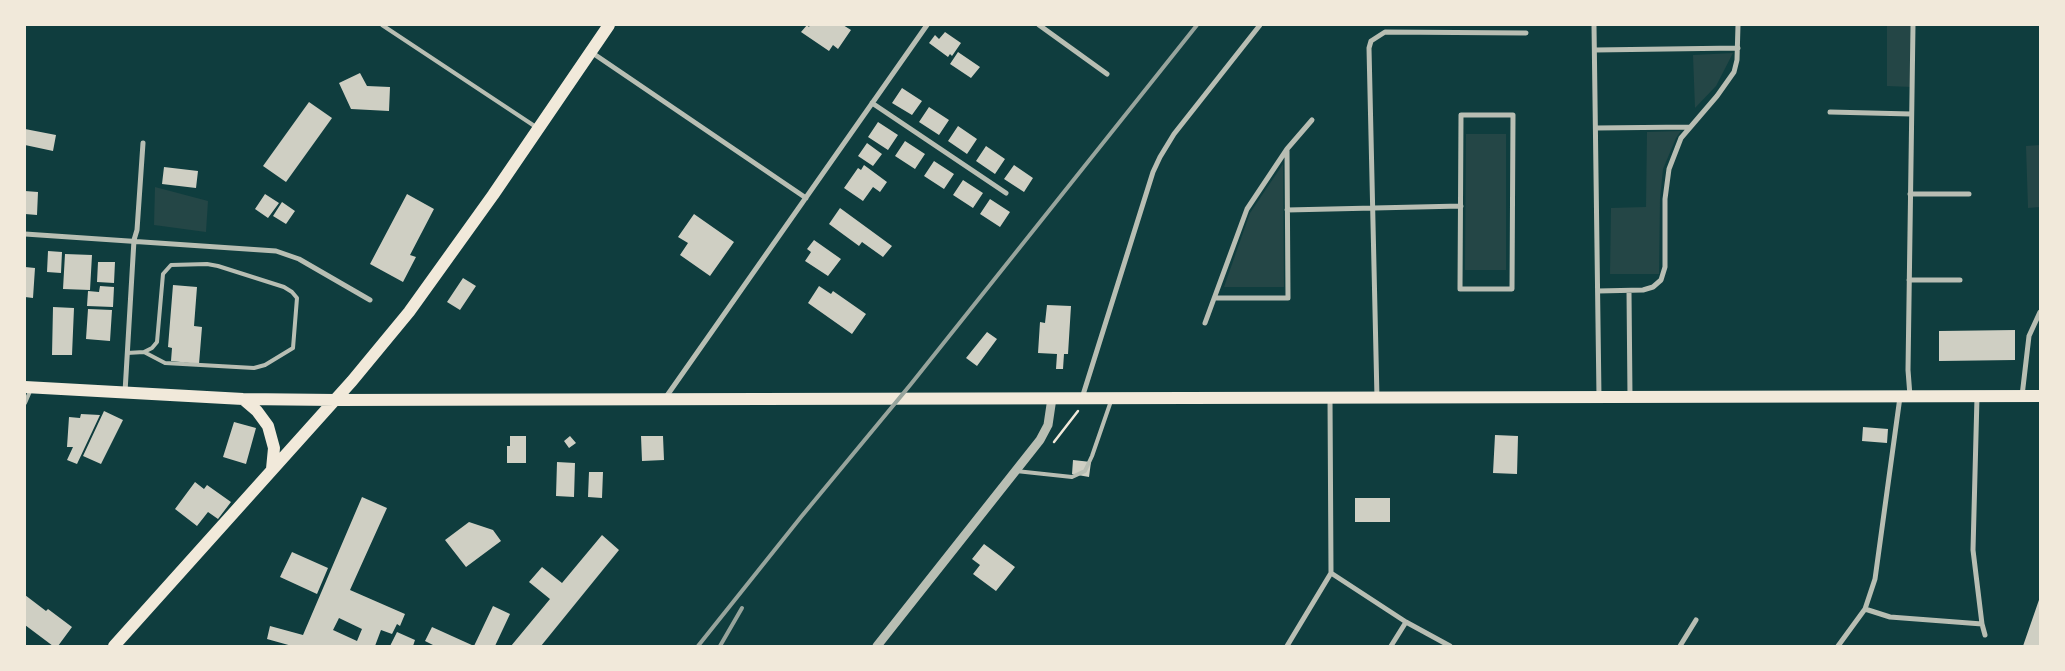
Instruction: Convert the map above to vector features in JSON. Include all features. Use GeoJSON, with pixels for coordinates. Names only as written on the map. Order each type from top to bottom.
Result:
{"type":"FeatureCollection","features":[{"type":"Feature","properties":{"kind":"main road"},"geometry":{"type":"LineString","coordinates":[[114,646],[335,400],[409,312],[449,258],[609,25]]}},
{"type":"Feature","properties":{"kind":"main road"},"geometry":{"type":"LineString","coordinates":[[29,387],[243,399],[335,400],[2040,396]]}},
{"type":"Feature","properties":{"kind":"main road"},"geometry":{"type":"LineString","coordinates":[[243,399],[258,411],[268,426],[274,448],[272,469]]}},
{"type":"Feature","properties":{"kind":"street"},"geometry":{"type":"LineString","coordinates":[[665,399],[927,25]]}},
{"type":"Feature","properties":{"kind":"street"},"geometry":{"type":"LineString","coordinates":[[1039,25],[1107,74]]}},
{"type":"Feature","properties":{"kind":"street"},"geometry":{"type":"LineString","coordinates":[[1082,398],[1153,172],[1160,157],[1174,134],[1260,25]]}},
{"type":"Feature","properties":{"kind":"street"},"geometry":{"type":"LineString","coordinates":[[1594,25],[1599,398]]}},
{"type":"Feature","properties":{"kind":"street"},"geometry":{"type":"LineString","coordinates":[[1598,291],[1629,292],[1653,287],[1661,280],[1665,267],[1665,199],[1669,169],[1682,138],[1727,84],[1738,60],[1738,25]]}},
{"type":"Feature","properties":{"kind":"street"},"geometry":{"type":"LineString","coordinates":[[1838,646],[1865,609],[1875,579],[1905,397],[1908,370],[1913,25]]}},
{"type":"Feature","properties":{"kind":"street"},"geometry":{"type":"LineString","coordinates":[[1377,398],[1369,48],[1371,41],[1386,32],[1526,33]]}},
{"type":"Feature","properties":{"kind":"street"},"geometry":{"type":"LineString","coordinates":[[1595,50],[1738,48]]}},
{"type":"Feature","properties":{"kind":"street"},"geometry":{"type":"LineString","coordinates":[[591,51],[806,198]]}},
{"type":"Feature","properties":{"kind":"street"},"geometry":{"type":"LineString","coordinates":[[872,103],[1006,193]]}},
{"type":"Feature","properties":{"kind":"street"},"geometry":{"type":"LineString","coordinates":[[1830,112],[1912,114]]}},
{"type":"Feature","properties":{"kind":"street"},"geometry":{"type":"LineString","coordinates":[[1461,115],[1513,115],[1512,289],[1460,289],[1461,206],[1461,115]]}},
{"type":"Feature","properties":{"kind":"street"},"geometry":{"type":"LineString","coordinates":[[1206,323],[1247,209],[1287,149],[1312,120]]}},
{"type":"Feature","properties":{"kind":"street"},"geometry":{"type":"LineString","coordinates":[[1596,128],[1690,127]]}},
{"type":"Feature","properties":{"kind":"street"},"geometry":{"type":"LineString","coordinates":[[124,393],[134,240],[137,230],[143,143]]}},
{"type":"Feature","properties":{"kind":"street"},"geometry":{"type":"LineString","coordinates":[[1215,298],[1288,298],[1287,149]]}},
{"type":"Feature","properties":{"kind":"street"},"geometry":{"type":"LineString","coordinates":[[1910,194],[1969,194]]}},
{"type":"Feature","properties":{"kind":"street"},"geometry":{"type":"LineString","coordinates":[[1287,210],[1461,206]]}},
{"type":"Feature","properties":{"kind":"street"},"geometry":{"type":"LineString","coordinates":[[25,234],[276,251],[299,259],[370,300]]}},
{"type":"Feature","properties":{"kind":"street"},"geometry":{"type":"LineString","coordinates":[[1909,280],[1960,280]]}},
{"type":"Feature","properties":{"kind":"street"},"geometry":{"type":"LineString","coordinates":[[1629,292],[1630,397]]}},
{"type":"Feature","properties":{"kind":"street"},"geometry":{"type":"LineString","coordinates":[[2022,396],[2029,336],[2040,312]]}},
{"type":"Feature","properties":{"kind":"street"},"geometry":{"type":"LineString","coordinates":[[1977,397],[1973,550],[1982,624],[1986,635]]}},
{"type":"Feature","properties":{"kind":"street"},"geometry":{"type":"LineString","coordinates":[[877,646],[1045,433],[1052,398]]}},
{"type":"Feature","properties":{"kind":"street"},"geometry":{"type":"LineString","coordinates":[[1287,646],[1331,573],[1330,398]]}},
{"type":"Feature","properties":{"kind":"street"},"geometry":{"type":"LineString","coordinates":[[1331,573],[1406,622],[1450,646]]}},
{"type":"Feature","properties":{"kind":"street"},"geometry":{"type":"LineString","coordinates":[[1865,609],[1890,617],[1982,624]]}},
{"type":"Feature","properties":{"kind":"street"},"geometry":{"type":"LineString","coordinates":[[1680,646],[1696,620]]}},
{"type":"Feature","properties":{"kind":"street"},"geometry":{"type":"LineString","coordinates":[[1391,646],[1406,622]]}},
{"type":"Feature","properties":{"kind":"lane"},"geometry":{"type":"LineString","coordinates":[[382,25],[538,128]]}},
{"type":"Feature","properties":{"kind":"lane"},"geometry":{"type":"LineString","coordinates":[[127,353],[144,352],[152,348],[157,340],[162,274],[171,265],[207,264],[218,266],[284,287],[297,298],[293,348],[259,367],[165,363],[144,352]]}},
{"type":"Feature","properties":{"kind":"lane"},"geometry":{"type":"LineString","coordinates":[[25,403],[29,387]]}},
{"type":"Feature","properties":{"kind":"lane"},"geometry":{"type":"LineString","coordinates":[[1016,471],[1072,477],[1084,471],[1092,456],[1112,398]]}},
{"type":"Feature","properties":{"kind":"shaded area"},"geometry":{"type":"Polygon","coordinates":[[[1887,25],[1910,25],[1912,87],[1887,86],[1887,25]]]}},
{"type":"Feature","properties":{"kind":"shaded area"},"geometry":{"type":"Polygon","coordinates":[[[1733,53],[1716,86],[1695,108],[1693,55],[1733,53]]]}},
{"type":"Feature","properties":{"kind":"shaded area"},"geometry":{"type":"Polygon","coordinates":[[[1681,131],[1676,138],[1663,169],[1660,199],[1659,274],[1610,274],[1611,208],[1646,207],[1647,132],[1681,131]]]}},
{"type":"Feature","properties":{"kind":"shaded area"},"geometry":{"type":"Polygon","coordinates":[[[1466,134],[1506,134],[1506,270],[1465,270],[1466,134]]]}},
{"type":"Feature","properties":{"kind":"shaded area"},"geometry":{"type":"Polygon","coordinates":[[[2040,145],[2040,207],[2028,208],[2026,146],[2040,145]]]}},
{"type":"Feature","properties":{"kind":"shaded area"},"geometry":{"type":"Polygon","coordinates":[[[1283,164],[1284,287],[1224,287],[1250,213],[1283,164]]]}},
{"type":"Feature","properties":{"kind":"shaded area"},"geometry":{"type":"Polygon","coordinates":[[[155,187],[208,201],[206,232],[154,225],[155,187]]]}},
{"type":"Feature","properties":{"kind":"building"},"geometry":{"type":"Polygon","coordinates":[[[807,25],[809,27],[810,25],[843,25],[851,30],[838,49],[833,45],[829,51],[801,32],[807,25]]]}},
{"type":"Feature","properties":{"kind":"building"},"geometry":{"type":"Polygon","coordinates":[[[945,32],[961,43],[952,56],[950,54],[948,57],[929,43],[935,35],[939,39],[945,32]]]}},
{"type":"Feature","properties":{"kind":"building"},"geometry":{"type":"Polygon","coordinates":[[[958,52],[980,67],[971,78],[950,64],[958,52]]]}},
{"type":"Feature","properties":{"kind":"building"},"geometry":{"type":"Polygon","coordinates":[[[360,73],[367,86],[390,87],[389,111],[351,109],[339,83],[360,73]]]}},
{"type":"Feature","properties":{"kind":"building"},"geometry":{"type":"Polygon","coordinates":[[[902,88],[922,101],[912,115],[892,103],[902,88]]]}},
{"type":"Feature","properties":{"kind":"building"},"geometry":{"type":"Polygon","coordinates":[[[309,102],[332,118],[286,182],[263,166],[309,102]]]}},
{"type":"Feature","properties":{"kind":"building"},"geometry":{"type":"Polygon","coordinates":[[[929,107],[949,120],[939,135],[919,122],[929,107]]]}},
{"type":"Feature","properties":{"kind":"building"},"geometry":{"type":"Polygon","coordinates":[[[878,122],[898,135],[888,150],[868,137],[878,122]]]}},
{"type":"Feature","properties":{"kind":"building"},"geometry":{"type":"Polygon","coordinates":[[[958,126],[977,139],[967,154],[948,141],[958,126]]]}},
{"type":"Feature","properties":{"kind":"building"},"geometry":{"type":"Polygon","coordinates":[[[25,129],[56,135],[53,151],[25,145],[25,129]]]}},
{"type":"Feature","properties":{"kind":"building"},"geometry":{"type":"Polygon","coordinates":[[[905,141],[925,154],[915,169],[895,156],[905,141]]]}},
{"type":"Feature","properties":{"kind":"building"},"geometry":{"type":"Polygon","coordinates":[[[867,143],[882,154],[873,166],[858,156],[867,143]]]}},
{"type":"Feature","properties":{"kind":"building"},"geometry":{"type":"Polygon","coordinates":[[[986,146],[1005,159],[995,174],[976,161],[986,146]]]}},
{"type":"Feature","properties":{"kind":"building"},"geometry":{"type":"Polygon","coordinates":[[[934,161],[954,174],[944,189],[924,176],[934,161]]]}},
{"type":"Feature","properties":{"kind":"building"},"geometry":{"type":"Polygon","coordinates":[[[864,165],[887,182],[880,192],[873,187],[863,201],[844,188],[858,168],[861,170],[864,165]]]}},
{"type":"Feature","properties":{"kind":"building"},"geometry":{"type":"Polygon","coordinates":[[[1014,165],[1033,178],[1024,192],[1004,179],[1014,165]]]}},
{"type":"Feature","properties":{"kind":"building"},"geometry":{"type":"Polygon","coordinates":[[[164,167],[198,171],[196,188],[162,184],[164,167]]]}},
{"type":"Feature","properties":{"kind":"building"},"geometry":{"type":"Polygon","coordinates":[[[963,180],[983,193],[973,208],[953,195],[963,180]]]}},
{"type":"Feature","properties":{"kind":"building"},"geometry":{"type":"Polygon","coordinates":[[[25,191],[38,192],[37,215],[25,214],[25,191]]]}},
{"type":"Feature","properties":{"kind":"building"},"geometry":{"type":"Polygon","coordinates":[[[265,194],[279,203],[268,218],[255,209],[265,194]]]}},
{"type":"Feature","properties":{"kind":"building"},"geometry":{"type":"Polygon","coordinates":[[[407,194],[434,209],[410,255],[416,257],[403,282],[370,264],[407,194]]]}},
{"type":"Feature","properties":{"kind":"building"},"geometry":{"type":"Polygon","coordinates":[[[990,199],[1010,212],[1000,227],[980,214],[990,199]]]}},
{"type":"Feature","properties":{"kind":"building"},"geometry":{"type":"Polygon","coordinates":[[[282,202],[295,211],[286,224],[273,216],[282,202]]]}},
{"type":"Feature","properties":{"kind":"building"},"geometry":{"type":"Polygon","coordinates":[[[840,208],[892,246],[883,257],[862,242],[859,246],[829,224],[840,208]]]}},
{"type":"Feature","properties":{"kind":"building"},"geometry":{"type":"Polygon","coordinates":[[[694,214],[734,242],[710,276],[680,255],[688,243],[678,237],[694,214]]]}},
{"type":"Feature","properties":{"kind":"building"},"geometry":{"type":"Polygon","coordinates":[[[814,240],[841,259],[828,276],[805,261],[811,252],[807,249],[814,240]]]}},
{"type":"Feature","properties":{"kind":"building"},"geometry":{"type":"Polygon","coordinates":[[[48,251],[62,252],[61,273],[47,272],[48,251]]]}},
{"type":"Feature","properties":{"kind":"building"},"geometry":{"type":"Polygon","coordinates":[[[65,254],[92,255],[90,290],[63,289],[65,254]]]}},
{"type":"Feature","properties":{"kind":"building"},"geometry":{"type":"Polygon","coordinates":[[[98,262],[115,262],[114,283],[97,282],[98,262]]]}},
{"type":"Feature","properties":{"kind":"building"},"geometry":{"type":"Polygon","coordinates":[[[25,267],[35,268],[33,298],[25,297],[25,267]]]}},
{"type":"Feature","properties":{"kind":"building"},"geometry":{"type":"Polygon","coordinates":[[[463,278],[476,286],[460,310],[447,302],[463,278]]]}},
{"type":"Feature","properties":{"kind":"building"},"geometry":{"type":"Polygon","coordinates":[[[173,285],[197,287],[194,326],[202,327],[199,364],[171,361],[172,348],[168,347],[173,285]]]}},
{"type":"Feature","properties":{"kind":"building"},"geometry":{"type":"Polygon","coordinates":[[[100,286],[114,287],[113,307],[87,306],[88,291],[99,292],[100,286]]]}},
{"type":"Feature","properties":{"kind":"building"},"geometry":{"type":"Polygon","coordinates":[[[819,286],[831,294],[833,291],[866,314],[852,334],[808,303],[819,286]]]}},
{"type":"Feature","properties":{"kind":"building"},"geometry":{"type":"Polygon","coordinates":[[[1047,305],[1071,306],[1068,354],[1064,354],[1063,369],[1056,369],[1057,354],[1038,353],[1040,322],[1045,323],[1047,305]]]}},
{"type":"Feature","properties":{"kind":"building"},"geometry":{"type":"Polygon","coordinates":[[[53,307],[74,308],[72,355],[52,355],[53,307]]]}},
{"type":"Feature","properties":{"kind":"building"},"geometry":{"type":"Polygon","coordinates":[[[88,309],[112,310],[110,341],[86,339],[88,309]]]}},
{"type":"Feature","properties":{"kind":"building"},"geometry":{"type":"Polygon","coordinates":[[[2015,330],[2015,360],[1939,361],[1939,331],[2015,330]]]}},
{"type":"Feature","properties":{"kind":"building"},"geometry":{"type":"Polygon","coordinates":[[[987,332],[997,339],[977,366],[966,358],[987,332]]]}},
{"type":"Feature","properties":{"kind":"building"},"geometry":{"type":"Polygon","coordinates":[[[104,411],[123,420],[101,464],[83,456],[104,411]]]}},
{"type":"Feature","properties":{"kind":"building"},"geometry":{"type":"Polygon","coordinates":[[[81,414],[100,415],[77,464],[67,460],[73,447],[67,447],[69,417],[80,418],[81,414]]]}},
{"type":"Feature","properties":{"kind":"building"},"geometry":{"type":"Polygon","coordinates":[[[234,422],[256,428],[246,464],[223,457],[234,422]]]}},
{"type":"Feature","properties":{"kind":"building"},"geometry":{"type":"Polygon","coordinates":[[[1863,427],[1888,429],[1887,443],[1862,441],[1863,427]]]}},
{"type":"Feature","properties":{"kind":"building"},"geometry":{"type":"Polygon","coordinates":[[[1495,435],[1518,436],[1517,474],[1493,473],[1495,435]]]}},
{"type":"Feature","properties":{"kind":"building"},"geometry":{"type":"Polygon","coordinates":[[[510,436],[526,436],[526,463],[507,463],[507,446],[510,446],[510,436]]]}},
{"type":"Feature","properties":{"kind":"building"},"geometry":{"type":"Polygon","coordinates":[[[570,436],[576,443],[569,448],[564,441],[570,436]]]}},
{"type":"Feature","properties":{"kind":"building"},"geometry":{"type":"Polygon","coordinates":[[[641,436],[663,436],[664,460],[642,461],[641,436]]]}},
{"type":"Feature","properties":{"kind":"building"},"geometry":{"type":"Polygon","coordinates":[[[1073,460],[1091,462],[1089,477],[1072,474],[1073,460]]]}},
{"type":"Feature","properties":{"kind":"building"},"geometry":{"type":"Polygon","coordinates":[[[557,462],[575,463],[574,497],[556,496],[557,462]]]}},
{"type":"Feature","properties":{"kind":"building"},"geometry":{"type":"Polygon","coordinates":[[[589,472],[603,472],[602,498],[588,497],[589,472]]]}},
{"type":"Feature","properties":{"kind":"building"},"geometry":{"type":"Polygon","coordinates":[[[195,482],[204,489],[207,485],[231,502],[218,519],[208,512],[197,526],[175,509],[195,482]]]}},
{"type":"Feature","properties":{"kind":"building"},"geometry":{"type":"Polygon","coordinates":[[[362,497],[387,508],[350,590],[405,614],[400,626],[397,624],[392,634],[381,630],[375,646],[292,646],[267,639],[270,626],[303,635],[362,497]],[[339,618],[333,630],[357,641],[362,629],[339,618]]]}},
{"type":"Feature","properties":{"kind":"building"},"geometry":{"type":"Polygon","coordinates":[[[1355,498],[1390,498],[1390,522],[1355,522],[1355,498]]]}},
{"type":"Feature","properties":{"kind":"building"},"geometry":{"type":"Polygon","coordinates":[[[469,522],[493,530],[501,541],[466,567],[445,540],[469,522]]]}},
{"type":"Feature","properties":{"kind":"building"},"geometry":{"type":"Polygon","coordinates":[[[602,535],[619,550],[541,646],[511,646],[550,599],[529,582],[542,567],[562,583],[602,535]]]}},
{"type":"Feature","properties":{"kind":"building"},"geometry":{"type":"Polygon","coordinates":[[[984,544],[1015,567],[996,591],[973,574],[980,565],[972,559],[984,544]]]}},
{"type":"Feature","properties":{"kind":"building"},"geometry":{"type":"Polygon","coordinates":[[[292,552],[328,568],[317,594],[280,577],[292,552]]]}},
{"type":"Feature","properties":{"kind":"building"},"geometry":{"type":"Polygon","coordinates":[[[25,595],[72,627],[58,646],[53,646],[25,625],[25,595]]]}},
{"type":"Feature","properties":{"kind":"building"},"geometry":{"type":"Polygon","coordinates":[[[2040,597],[2040,646],[2023,646],[2040,597]]]}},
{"type":"Feature","properties":{"kind":"building"},"geometry":{"type":"Polygon","coordinates":[[[493,606],[510,614],[495,646],[474,646],[493,606]]]}},
{"type":"Feature","properties":{"kind":"building"},"geometry":{"type":"Polygon","coordinates":[[[432,627],[474,646],[435,646],[425,641],[432,627]]]}},
{"type":"Feature","properties":{"kind":"building"},"geometry":{"type":"Polygon","coordinates":[[[397,632],[415,640],[413,646],[390,646],[397,632]]]}},
{"type":"Feature","properties":{"kind":"railway"},"geometry":{"type":"LineString","coordinates":[[698,646],[911,384],[1197,25]]}},
{"type":"Feature","properties":{"kind":"railway"},"geometry":{"type":"LineString","coordinates":[[720,646],[742,608]]}}]}
